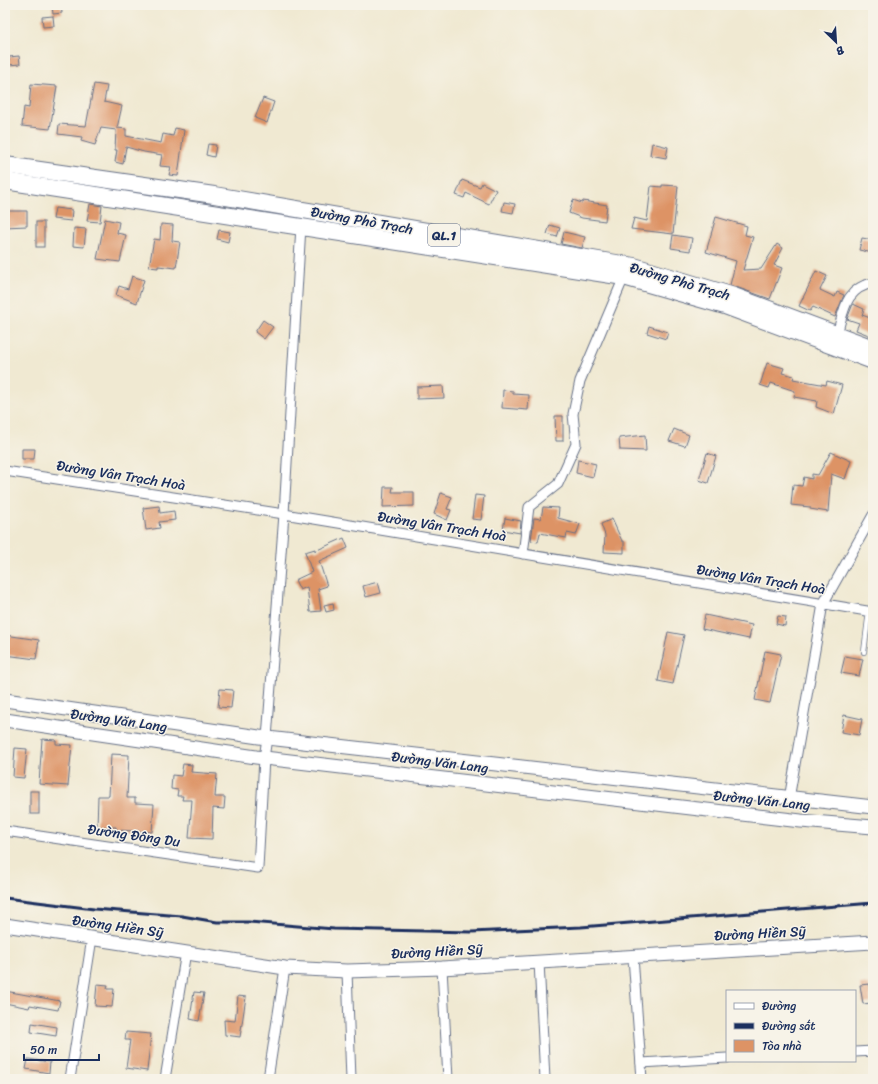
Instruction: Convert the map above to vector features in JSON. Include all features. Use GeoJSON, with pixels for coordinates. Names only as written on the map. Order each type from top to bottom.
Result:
{"type":"FeatureCollection","features":[{"type":"Feature","properties":{"kind":"highway","name":"Đường Phò Trạch"},"geometry":{"type":"LineString","coordinates":[[5,165],[42,179],[212,212],[302,226],[499,251],[634,266],[734,296],[873,348]]}},
{"type":"Feature","properties":{"kind":"highway","name":"Đường Phò Trạch"},"geometry":{"type":"LineString","coordinates":[[5,181],[42,179],[214,195],[624,277],[725,306],[873,362]]}},
{"type":"Feature","properties":{"kind":"highway"},"geometry":{"type":"LineString","coordinates":[[212,212],[214,195]]}},
{"type":"Feature","properties":{"kind":"street"},"geometry":{"type":"LineString","coordinates":[[264,758],[267,738],[284,514],[302,226]]}},
{"type":"Feature","properties":{"kind":"street"},"geometry":{"type":"LineString","coordinates":[[523,554],[529,507],[558,484],[576,444],[573,414],[580,381],[624,277]]}},
{"type":"Feature","properties":{"kind":"street"},"geometry":{"type":"LineString","coordinates":[[837,334],[845,308],[853,291],[861,286],[873,283]]}},
{"type":"Feature","properties":{"kind":"street","name":"Đường Vân Trạch Hoà"},"geometry":{"type":"LineString","coordinates":[[5,471],[284,514],[871,612]]}},
{"type":"Feature","properties":{"kind":"street"},"geometry":{"type":"LineString","coordinates":[[789,799],[823,604],[873,515]]}},
{"type":"Feature","properties":{"kind":"street","name":"Đường Văn Lang"},"geometry":{"type":"LineString","coordinates":[[5,700],[267,738],[789,799],[873,807]]}},
{"type":"Feature","properties":{"kind":"street","name":"Đường Văn Lang"},"geometry":{"type":"LineString","coordinates":[[5,720],[264,758],[801,821],[873,827]]}},
{"type":"Feature","properties":{"kind":"street","name":"Đường Đông Du"},"geometry":{"type":"LineString","coordinates":[[5,831],[258,868],[264,758]]}},
{"type":"Feature","properties":{"kind":"street","name":"Đường Hiền Sỹ"},"geometry":{"type":"LineString","coordinates":[[5,924],[285,968],[347,971],[442,968],[873,942]]}},
{"type":"Feature","properties":{"kind":"street"},"geometry":{"type":"LineString","coordinates":[[70,1079],[92,938]]}},
{"type":"Feature","properties":{"kind":"street"},"geometry":{"type":"LineString","coordinates":[[165,1079],[186,952]]}},
{"type":"Feature","properties":{"kind":"street"},"geometry":{"type":"LineString","coordinates":[[633,957],[642,1079]]}},
{"type":"Feature","properties":{"kind":"street"},"geometry":{"type":"LineString","coordinates":[[539,962],[544,1079]]}},
{"type":"Feature","properties":{"kind":"street"},"geometry":{"type":"LineString","coordinates":[[268,1079],[285,968]]}},
{"type":"Feature","properties":{"kind":"street"},"geometry":{"type":"LineString","coordinates":[[442,968],[448,1079]]}},
{"type":"Feature","properties":{"kind":"street"},"geometry":{"type":"LineString","coordinates":[[347,971],[351,1079]]}},
{"type":"Feature","properties":{"kind":"street"},"geometry":{"type":"LineString","coordinates":[[856,1052],[873,1051]]}},
{"type":"Feature","properties":{"kind":"street"},"geometry":{"type":"LineString","coordinates":[[641,1063],[726,1058]]}},
{"type":"Feature","properties":{"kind":"lane"},"geometry":{"type":"LineString","coordinates":[[864,652],[871,612]]}},
{"type":"Feature","properties":{"kind":"building"},"geometry":{"type":"Polygon","coordinates":[[[61,5],[62,13],[53,14],[52,6],[61,5]]]}},
{"type":"Feature","properties":{"kind":"building"},"geometry":{"type":"Polygon","coordinates":[[[53,16],[54,26],[43,27],[42,17],[53,16]]]}},
{"type":"Feature","properties":{"kind":"building"},"geometry":{"type":"Polygon","coordinates":[[[19,56],[20,64],[9,65],[9,57],[19,56]]]}},
{"type":"Feature","properties":{"kind":"building"},"geometry":{"type":"Polygon","coordinates":[[[31,84],[57,86],[50,129],[22,126],[24,107],[29,108],[31,84]]]}},
{"type":"Feature","properties":{"kind":"building"},"geometry":{"type":"Polygon","coordinates":[[[94,84],[107,86],[104,102],[122,106],[117,128],[126,129],[126,136],[161,143],[163,134],[173,136],[175,128],[184,130],[178,176],[169,175],[171,167],[160,166],[162,155],[126,147],[123,164],[115,162],[117,150],[115,150],[116,130],[101,128],[95,145],[81,141],[82,137],[58,134],[59,124],[86,126],[94,84]]]}},
{"type":"Feature","properties":{"kind":"building"},"geometry":{"type":"Polygon","coordinates":[[[263,98],[274,102],[267,123],[255,118],[263,98]]]}},
{"type":"Feature","properties":{"kind":"building"},"geometry":{"type":"Polygon","coordinates":[[[652,143],[668,147],[666,158],[650,155],[652,143]]]}},
{"type":"Feature","properties":{"kind":"building"},"geometry":{"type":"Polygon","coordinates":[[[208,144],[216,145],[214,157],[206,155],[208,144]]]}},
{"type":"Feature","properties":{"kind":"building"},"geometry":{"type":"Polygon","coordinates":[[[462,180],[480,187],[482,183],[496,190],[489,204],[466,193],[464,198],[456,195],[462,180]]]}},
{"type":"Feature","properties":{"kind":"building"},"geometry":{"type":"Polygon","coordinates":[[[662,185],[678,186],[673,234],[631,229],[634,218],[647,221],[651,186],[662,187],[662,185]]]}},
{"type":"Feature","properties":{"kind":"building"},"geometry":{"type":"Polygon","coordinates":[[[573,200],[582,203],[583,201],[607,205],[605,221],[582,218],[569,213],[573,200]]]}},
{"type":"Feature","properties":{"kind":"building"},"geometry":{"type":"Polygon","coordinates":[[[504,202],[515,204],[513,213],[502,211],[504,202]]]}},
{"type":"Feature","properties":{"kind":"building"},"geometry":{"type":"Polygon","coordinates":[[[90,204],[102,206],[100,222],[87,221],[90,204]]]}},
{"type":"Feature","properties":{"kind":"building"},"geometry":{"type":"Polygon","coordinates":[[[55,208],[72,210],[71,221],[53,219],[55,208]]]}},
{"type":"Feature","properties":{"kind":"building"},"geometry":{"type":"Polygon","coordinates":[[[5,211],[27,211],[27,226],[5,227],[5,211]]]}},
{"type":"Feature","properties":{"kind":"building"},"geometry":{"type":"Polygon","coordinates":[[[716,217],[747,226],[745,235],[753,237],[743,270],[761,269],[777,244],[783,248],[774,265],[782,268],[770,299],[730,285],[736,261],[706,252],[716,217]]]}},
{"type":"Feature","properties":{"kind":"building"},"geometry":{"type":"Polygon","coordinates":[[[105,219],[119,222],[117,233],[126,235],[120,262],[97,259],[105,219]]]}},
{"type":"Feature","properties":{"kind":"building"},"geometry":{"type":"Polygon","coordinates":[[[36,222],[44,222],[44,247],[36,247],[36,222]]]}},
{"type":"Feature","properties":{"kind":"building"},"geometry":{"type":"Polygon","coordinates":[[[161,224],[173,225],[172,241],[180,242],[176,268],[158,266],[158,268],[149,267],[154,239],[160,240],[161,224]]]}},
{"type":"Feature","properties":{"kind":"building"},"geometry":{"type":"Polygon","coordinates":[[[550,225],[560,228],[557,237],[547,234],[550,225]]]}},
{"type":"Feature","properties":{"kind":"building"},"geometry":{"type":"Polygon","coordinates":[[[74,228],[86,229],[84,247],[73,246],[74,228]]]}},
{"type":"Feature","properties":{"kind":"building"},"geometry":{"type":"Polygon","coordinates":[[[219,230],[230,232],[228,242],[217,239],[219,230]]]}},
{"type":"Feature","properties":{"kind":"building"},"geometry":{"type":"Polygon","coordinates":[[[564,232],[585,237],[582,248],[561,244],[564,232]]]}},
{"type":"Feature","properties":{"kind":"building"},"geometry":{"type":"Polygon","coordinates":[[[673,235],[692,238],[690,251],[671,248],[673,235]]]}},
{"type":"Feature","properties":{"kind":"building"},"geometry":{"type":"Polygon","coordinates":[[[862,238],[873,240],[873,253],[859,250],[862,238]]]}},
{"type":"Feature","properties":{"kind":"building"},"geometry":{"type":"Polygon","coordinates":[[[816,271],[827,276],[820,290],[835,297],[837,292],[844,295],[835,317],[813,307],[810,311],[799,306],[816,271]]]}},
{"type":"Feature","properties":{"kind":"building"},"geometry":{"type":"Polygon","coordinates":[[[132,276],[144,280],[137,303],[116,295],[119,286],[128,289],[132,276]]]}},
{"type":"Feature","properties":{"kind":"building"},"geometry":{"type":"Polygon","coordinates":[[[853,304],[864,309],[862,315],[873,319],[873,330],[871,336],[856,330],[859,323],[847,319],[853,304]]]}},
{"type":"Feature","properties":{"kind":"building"},"geometry":{"type":"Polygon","coordinates":[[[263,320],[273,327],[264,339],[255,332],[263,320]]]}},
{"type":"Feature","properties":{"kind":"building"},"geometry":{"type":"Polygon","coordinates":[[[649,326],[668,332],[666,339],[647,333],[649,326]]]}},
{"type":"Feature","properties":{"kind":"building"},"geometry":{"type":"Polygon","coordinates":[[[767,363],[784,368],[782,373],[794,376],[793,379],[826,385],[827,381],[842,385],[834,414],[816,407],[817,401],[794,397],[795,391],[771,383],[769,388],[760,385],[767,363]]]}},
{"type":"Feature","properties":{"kind":"building"},"geometry":{"type":"Polygon","coordinates":[[[443,386],[444,398],[417,399],[417,387],[443,386]]]}},
{"type":"Feature","properties":{"kind":"building"},"geometry":{"type":"Polygon","coordinates":[[[503,390],[513,391],[513,394],[529,395],[528,410],[502,408],[503,390]]]}},
{"type":"Feature","properties":{"kind":"building"},"geometry":{"type":"Polygon","coordinates":[[[555,416],[563,416],[563,441],[556,441],[555,416]]]}},
{"type":"Feature","properties":{"kind":"building"},"geometry":{"type":"Polygon","coordinates":[[[674,429],[689,435],[685,446],[669,441],[674,429]]]}},
{"type":"Feature","properties":{"kind":"building"},"geometry":{"type":"Polygon","coordinates":[[[645,435],[646,451],[620,450],[619,438],[645,435]]]}},
{"type":"Feature","properties":{"kind":"building"},"geometry":{"type":"Polygon","coordinates":[[[22,449],[35,449],[34,459],[22,459],[22,449]]]}},
{"type":"Feature","properties":{"kind":"building"},"geometry":{"type":"Polygon","coordinates":[[[831,452],[851,461],[845,479],[831,474],[828,512],[810,509],[810,507],[791,505],[793,485],[802,486],[804,477],[812,479],[812,474],[818,475],[831,452]]]}},
{"type":"Feature","properties":{"kind":"building"},"geometry":{"type":"Polygon","coordinates":[[[707,453],[716,456],[708,483],[699,480],[707,453]]]}},
{"type":"Feature","properties":{"kind":"building"},"geometry":{"type":"Polygon","coordinates":[[[578,460],[596,464],[593,477],[576,473],[578,460]]]}},
{"type":"Feature","properties":{"kind":"building"},"geometry":{"type":"Polygon","coordinates":[[[384,487],[393,487],[392,492],[414,492],[414,506],[383,507],[384,487]]]}},
{"type":"Feature","properties":{"kind":"building"},"geometry":{"type":"Polygon","coordinates":[[[441,493],[452,497],[447,509],[451,510],[447,520],[434,514],[441,493]]]}},
{"type":"Feature","properties":{"kind":"building"},"geometry":{"type":"Polygon","coordinates":[[[475,495],[484,496],[481,520],[472,519],[475,495]]]}},
{"type":"Feature","properties":{"kind":"building"},"geometry":{"type":"Polygon","coordinates":[[[159,506],[160,513],[174,511],[175,520],[159,522],[160,528],[146,530],[143,508],[159,506]]]}},
{"type":"Feature","properties":{"kind":"building"},"geometry":{"type":"Polygon","coordinates":[[[543,507],[559,508],[558,518],[580,524],[576,535],[567,533],[566,538],[540,533],[538,542],[531,541],[534,518],[541,519],[543,507]]]}},
{"type":"Feature","properties":{"kind":"building"},"geometry":{"type":"Polygon","coordinates":[[[505,518],[521,521],[520,533],[503,530],[505,518]]]}},
{"type":"Feature","properties":{"kind":"building"},"geometry":{"type":"Polygon","coordinates":[[[612,519],[622,541],[624,541],[624,553],[604,552],[605,535],[601,524],[612,519]]]}},
{"type":"Feature","properties":{"kind":"building"},"geometry":{"type":"Polygon","coordinates":[[[344,538],[348,548],[319,561],[327,586],[318,589],[321,611],[310,612],[307,587],[300,590],[295,580],[312,572],[305,552],[315,549],[315,551],[344,538]]]}},
{"type":"Feature","properties":{"kind":"building"},"geometry":{"type":"Polygon","coordinates":[[[378,582],[381,593],[366,597],[363,586],[378,582]]]}},
{"type":"Feature","properties":{"kind":"building"},"geometry":{"type":"Polygon","coordinates":[[[333,603],[334,610],[326,612],[324,605],[333,603]]]}},
{"type":"Feature","properties":{"kind":"building"},"geometry":{"type":"Polygon","coordinates":[[[705,615],[752,625],[749,639],[702,629],[705,615]]]}},
{"type":"Feature","properties":{"kind":"building"},"geometry":{"type":"Polygon","coordinates":[[[778,616],[786,617],[785,626],[776,624],[778,616]]]}},
{"type":"Feature","properties":{"kind":"building"},"geometry":{"type":"Polygon","coordinates":[[[668,632],[684,635],[673,684],[658,681],[668,632]]]}},
{"type":"Feature","properties":{"kind":"building"},"geometry":{"type":"Polygon","coordinates":[[[5,635],[39,640],[36,659],[5,655],[5,635]]]}},
{"type":"Feature","properties":{"kind":"building"},"geometry":{"type":"Polygon","coordinates":[[[765,651],[781,654],[770,703],[755,700],[765,651]]]}},
{"type":"Feature","properties":{"kind":"building"},"geometry":{"type":"Polygon","coordinates":[[[845,656],[863,659],[859,676],[841,673],[845,656]]]}},
{"type":"Feature","properties":{"kind":"building"},"geometry":{"type":"Polygon","coordinates":[[[220,689],[233,690],[231,708],[218,707],[220,689]]]}},
{"type":"Feature","properties":{"kind":"building"},"geometry":{"type":"Polygon","coordinates":[[[844,715],[862,719],[859,735],[841,732],[844,715]]]}},
{"type":"Feature","properties":{"kind":"building"},"geometry":{"type":"Polygon","coordinates":[[[42,739],[56,740],[56,744],[72,745],[68,786],[39,784],[42,739]]]}},
{"type":"Feature","properties":{"kind":"building"},"geometry":{"type":"Polygon","coordinates":[[[15,748],[27,749],[24,778],[13,777],[15,748]]]}},
{"type":"Feature","properties":{"kind":"building"},"geometry":{"type":"Polygon","coordinates":[[[111,754],[129,755],[127,798],[135,798],[135,803],[154,804],[152,832],[116,830],[116,827],[97,827],[98,796],[109,796],[111,754]]]}},
{"type":"Feature","properties":{"kind":"building"},"geometry":{"type":"Polygon","coordinates":[[[183,764],[192,765],[191,772],[217,774],[215,797],[225,797],[224,809],[213,808],[212,839],[189,838],[192,800],[182,800],[183,796],[177,796],[178,790],[171,789],[172,775],[181,776],[183,764]]]}},
{"type":"Feature","properties":{"kind":"building"},"geometry":{"type":"Polygon","coordinates":[[[30,791],[39,791],[39,814],[30,814],[30,791]]]}},
{"type":"Feature","properties":{"kind":"building"},"geometry":{"type":"Polygon","coordinates":[[[97,984],[108,985],[107,989],[114,989],[112,1007],[95,1006],[97,984]]]}},
{"type":"Feature","properties":{"kind":"building"},"geometry":{"type":"Polygon","coordinates":[[[869,984],[871,1003],[863,1004],[860,985],[869,984]]]}},
{"type":"Feature","properties":{"kind":"building"},"geometry":{"type":"Polygon","coordinates":[[[5,991],[60,1001],[58,1010],[30,1005],[29,1008],[5,1003],[5,991]]]}},
{"type":"Feature","properties":{"kind":"building"},"geometry":{"type":"Polygon","coordinates":[[[194,992],[204,993],[199,1021],[190,1019],[194,992]]]}},
{"type":"Feature","properties":{"kind":"building"},"geometry":{"type":"Polygon","coordinates":[[[238,996],[246,997],[240,1037],[225,1035],[224,1020],[235,1021],[238,996]]]}},
{"type":"Feature","properties":{"kind":"building"},"geometry":{"type":"Polygon","coordinates":[[[32,1023],[57,1027],[56,1036],[31,1032],[32,1023]]]}},
{"type":"Feature","properties":{"kind":"building"},"geometry":{"type":"Polygon","coordinates":[[[126,1032],[151,1034],[147,1071],[126,1068],[130,1040],[125,1040],[126,1032]]]}},
{"type":"Feature","properties":{"kind":"building"},"geometry":{"type":"Polygon","coordinates":[[[28,1059],[50,1062],[49,1073],[26,1069],[28,1059]]]}},
{"type":"Feature","properties":{"kind":"railway"},"geometry":{"type":"LineString","coordinates":[[5,898],[94,909],[182,916],[217,922],[249,922],[334,929],[471,932],[581,927],[873,903]]}}]}
